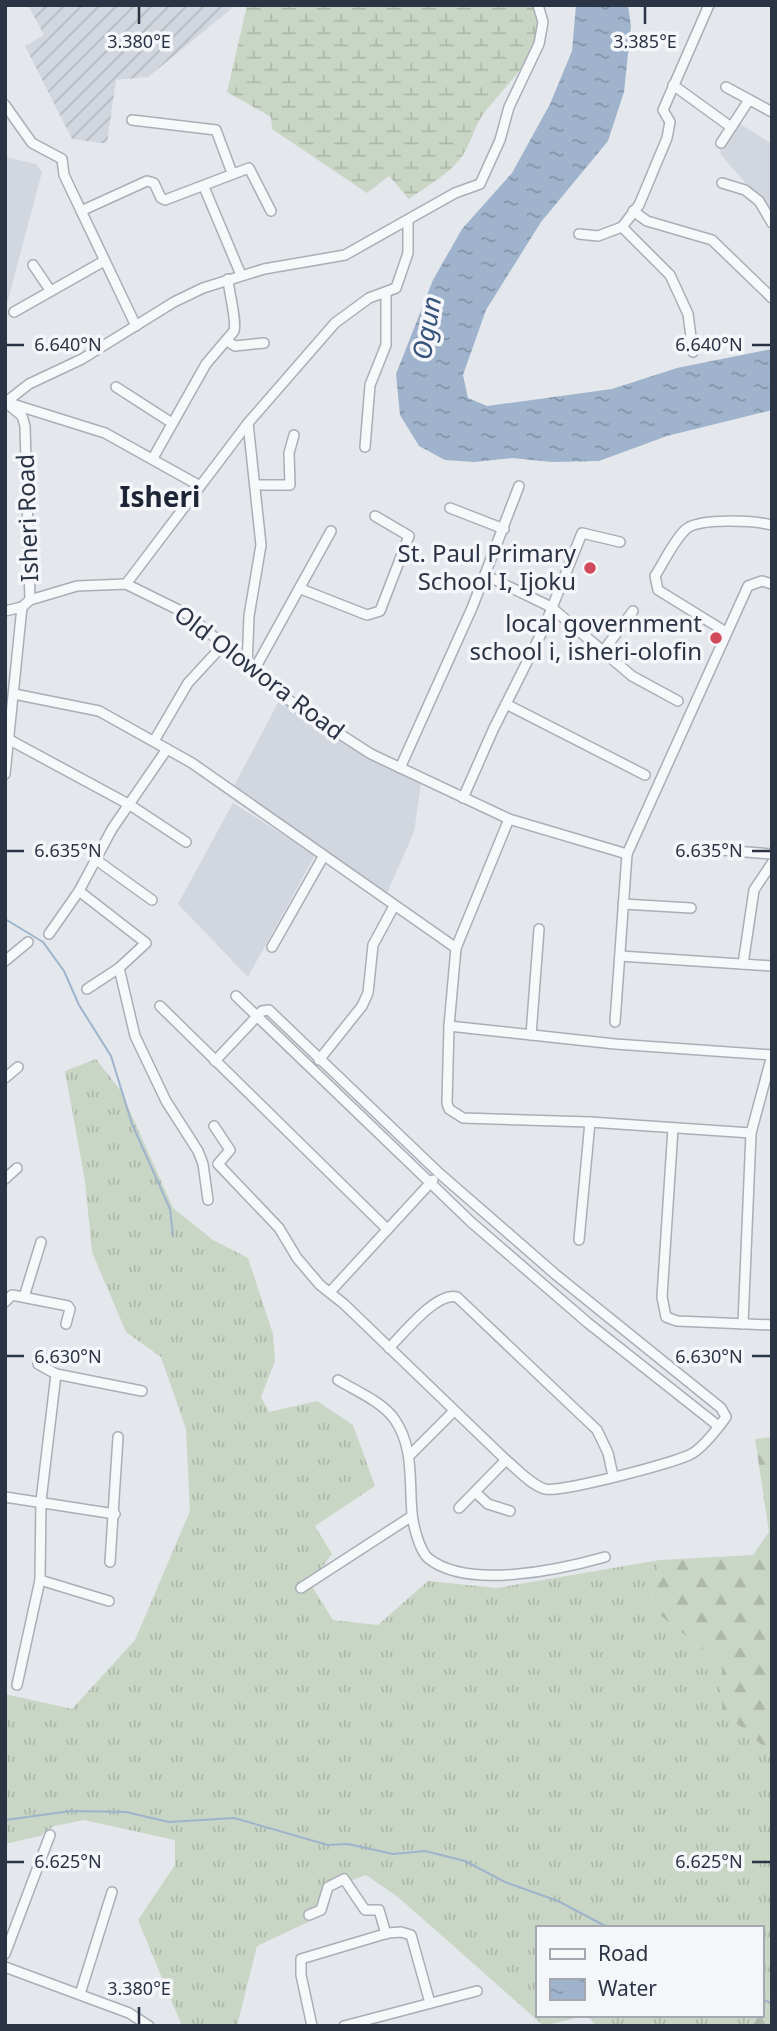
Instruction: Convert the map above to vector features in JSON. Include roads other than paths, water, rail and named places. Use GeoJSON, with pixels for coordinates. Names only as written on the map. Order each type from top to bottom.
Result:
{"type":"FeatureCollection","features":[{"type":"Feature","properties":{"kind":"street"},"geometry":{"type":"LineString","coordinates":[[6,402],[29,384],[82,359],[174,302],[241,275],[345,255],[455,192],[473,189],[480,184],[500,140],[509,107],[539,44],[543,22],[538,5]]}},
{"type":"Feature","properties":{"kind":"street"},"geometry":{"type":"LineString","coordinates":[[579,234],[592,237],[622,227],[639,205],[667,138],[670,122],[663,110],[709,5]]}},
{"type":"Feature","properties":{"kind":"street"},"geometry":{"type":"LineString","coordinates":[[673,85],[730,127]]}},
{"type":"Feature","properties":{"kind":"street"},"geometry":{"type":"LineString","coordinates":[[726,87],[772,113]]}},
{"type":"Feature","properties":{"kind":"street"},"geometry":{"type":"LineString","coordinates":[[721,143],[749,100]]}},
{"type":"Feature","properties":{"kind":"street"},"geometry":{"type":"LineString","coordinates":[[5,106],[32,143],[62,159],[64,175],[136,326]]}},
{"type":"Feature","properties":{"kind":"street"},"geometry":{"type":"LineString","coordinates":[[132,121],[216,130],[232,173]]}},
{"type":"Feature","properties":{"kind":"street"},"geometry":{"type":"LineString","coordinates":[[81,211],[147,181],[154,183],[160,198],[164,200],[250,168],[271,211]]}},
{"type":"Feature","properties":{"kind":"street"},"geometry":{"type":"LineString","coordinates":[[722,183],[745,190],[759,201],[772,223]]}},
{"type":"Feature","properties":{"kind":"street"},"geometry":{"type":"LineString","coordinates":[[204,187],[241,275]]}},
{"type":"Feature","properties":{"kind":"street"},"geometry":{"type":"LineString","coordinates":[[633,211],[647,221],[712,240],[772,298]]}},
{"type":"Feature","properties":{"kind":"street"},"geometry":{"type":"LineString","coordinates":[[125,584],[248,423],[335,323],[369,298],[396,288],[405,269],[410,236],[408,221]]}},
{"type":"Feature","properties":{"kind":"street"},"geometry":{"type":"LineString","coordinates":[[622,227],[670,275],[688,314],[693,352]]}},
{"type":"Feature","properties":{"kind":"street"},"geometry":{"type":"LineString","coordinates":[[14,312],[104,261]]}},
{"type":"Feature","properties":{"kind":"street"},"geometry":{"type":"LineString","coordinates":[[33,265],[50,290]]}},
{"type":"Feature","properties":{"kind":"street"},"geometry":{"type":"LineString","coordinates":[[153,458],[206,363],[227,341],[236,325],[230,310],[228,279]]}},
{"type":"Feature","properties":{"kind":"street"},"geometry":{"type":"LineString","coordinates":[[365,447],[370,385],[386,345],[386,293]]}},
{"type":"Feature","properties":{"kind":"street"},"geometry":{"type":"LineString","coordinates":[[227,341],[235,346],[264,343]]}},
{"type":"Feature","properties":{"kind":"street"},"geometry":{"type":"LineString","coordinates":[[116,387],[172,423]]}},
{"type":"Feature","properties":{"kind":"street"},"geometry":{"type":"LineString","coordinates":[[6,402],[95,429],[153,458],[200,486]]}},
{"type":"Feature","properties":{"kind":"street","name":"Isheri Road"},"geometry":{"type":"LineString","coordinates":[[6,402],[22,416],[25,426],[30,600]]}},
{"type":"Feature","properties":{"kind":"street"},"geometry":{"type":"LineString","coordinates":[[248,423],[261,545],[250,607],[250,670]]}},
{"type":"Feature","properties":{"kind":"street"},"geometry":{"type":"LineString","coordinates":[[256,485],[290,485],[289,453],[294,435]]}},
{"type":"Feature","properties":{"kind":"street"},"geometry":{"type":"LineString","coordinates":[[400,768],[485,575],[519,485]]}},
{"type":"Feature","properties":{"kind":"street"},"geometry":{"type":"LineString","coordinates":[[450,508],[504,529]]}},
{"type":"Feature","properties":{"kind":"street"},"geometry":{"type":"LineString","coordinates":[[301,589],[367,615],[380,611],[409,536],[375,516]]}},
{"type":"Feature","properties":{"kind":"street"},"geometry":{"type":"LineString","coordinates":[[726,632],[658,590],[655,576],[684,531],[695,524],[753,522],[772,525]]}},
{"type":"Feature","properties":{"kind":"street"},"geometry":{"type":"LineString","coordinates":[[250,670],[301,589],[331,531]]}},
{"type":"Feature","properties":{"kind":"street"},"geometry":{"type":"LineString","coordinates":[[463,798],[543,630],[582,533],[620,542]]}},
{"type":"Feature","properties":{"kind":"street"},"geometry":{"type":"LineString","coordinates":[[485,575],[551,607],[632,676],[678,701]]}},
{"type":"Feature","properties":{"kind":"street"},"geometry":{"type":"LineString","coordinates":[[615,1022],[627,854],[748,586],[762,581],[772,584]]}},
{"type":"Feature","properties":{"kind":"street","name":"Old Olowora Road"},"geometry":{"type":"LineString","coordinates":[[5,611],[22,607],[30,600],[77,586],[125,584],[187,614],[250,670],[344,738],[400,768],[509,819],[627,854]]}},
{"type":"Feature","properties":{"kind":"street"},"geometry":{"type":"LineString","coordinates":[[5,774],[14,694],[10,681],[22,607]]}},
{"type":"Feature","properties":{"kind":"street"},"geometry":{"type":"LineString","coordinates":[[604,650],[632,611]]}},
{"type":"Feature","properties":{"kind":"street"},"geometry":{"type":"LineString","coordinates":[[154,741],[188,683],[223,645]]}},
{"type":"Feature","properties":{"kind":"street"},"geometry":{"type":"LineString","coordinates":[[14,694],[99,711],[154,741],[456,948]]}},
{"type":"Feature","properties":{"kind":"street"},"geometry":{"type":"LineString","coordinates":[[506,704],[645,775]]}},
{"type":"Feature","properties":{"kind":"street"},"geometry":{"type":"LineString","coordinates":[[8,739],[131,805],[186,842]]}},
{"type":"Feature","properties":{"kind":"street"},"geometry":{"type":"LineString","coordinates":[[49,934],[79,891],[95,859],[167,749]]}},
{"type":"Feature","properties":{"kind":"street"},"geometry":{"type":"LineString","coordinates":[[509,819],[456,948],[449,1026],[447,1103],[455,1115],[463,1118],[590,1122],[751,1133]]}},
{"type":"Feature","properties":{"kind":"street"},"geometry":{"type":"LineString","coordinates":[[721,850],[772,854]]}},
{"type":"Feature","properties":{"kind":"street"},"geometry":{"type":"LineString","coordinates":[[272,947],[323,857]]}},
{"type":"Feature","properties":{"kind":"street"},"geometry":{"type":"LineString","coordinates":[[95,859],[152,900]]}},
{"type":"Feature","properties":{"kind":"street"},"geometry":{"type":"LineString","coordinates":[[743,964],[754,890],[772,863]]}},
{"type":"Feature","properties":{"kind":"street"},"geometry":{"type":"LineString","coordinates":[[79,891],[145,940],[144,947],[87,989]]}},
{"type":"Feature","properties":{"kind":"street"},"geometry":{"type":"LineString","coordinates":[[623,904],[691,908]]}},
{"type":"Feature","properties":{"kind":"street"},"geometry":{"type":"LineString","coordinates":[[312,1068],[362,1006],[368,993],[373,944],[394,906]]}},
{"type":"Feature","properties":{"kind":"street"},"geometry":{"type":"LineString","coordinates":[[531,1035],[539,929]]}},
{"type":"Feature","properties":{"kind":"street"},"geometry":{"type":"LineString","coordinates":[[5,961],[28,942]]}},
{"type":"Feature","properties":{"kind":"street"},"geometry":{"type":"LineString","coordinates":[[620,956],[772,966]]}},
{"type":"Feature","properties":{"kind":"street"},"geometry":{"type":"LineString","coordinates":[[119,968],[135,1036],[166,1101],[198,1151],[203,1164],[208,1200]]}},
{"type":"Feature","properties":{"kind":"street"},"geometry":{"type":"LineString","coordinates":[[236,996],[430,1183],[588,1324],[718,1425]]}},
{"type":"Feature","properties":{"kind":"street"},"geometry":{"type":"LineString","coordinates":[[160,1006],[387,1229]]}},
{"type":"Feature","properties":{"kind":"street"},"geometry":{"type":"LineString","coordinates":[[214,1126],[230,1150],[219,1161],[220,1166],[279,1228],[310,1275],[506,1460],[546,1490],[571,1488],[692,1453],[723,1421],[726,1413],[600,1311],[439,1173],[321,1057],[268,1010],[262,1011],[215,1062]]}},
{"type":"Feature","properties":{"kind":"street"},"geometry":{"type":"LineString","coordinates":[[449,1026],[772,1055],[751,1133],[743,1324]]}},
{"type":"Feature","properties":{"kind":"street"},"geometry":{"type":"LineString","coordinates":[[5,1079],[18,1067]]}},
{"type":"Feature","properties":{"kind":"street"},"geometry":{"type":"LineString","coordinates":[[579,1240],[590,1122]]}},
{"type":"Feature","properties":{"kind":"street"},"geometry":{"type":"LineString","coordinates":[[673,1128],[664,1311],[666,1317],[677,1321],[772,1325]]}},
{"type":"Feature","properties":{"kind":"street"},"geometry":{"type":"LineString","coordinates":[[5,1179],[17,1168]]}},
{"type":"Feature","properties":{"kind":"street"},"geometry":{"type":"LineString","coordinates":[[330,1292],[439,1173]]}},
{"type":"Feature","properties":{"kind":"street"},"geometry":{"type":"LineString","coordinates":[[24,1297],[41,1242]]}},
{"type":"Feature","properties":{"kind":"street"},"geometry":{"type":"LineString","coordinates":[[389,1348],[439,1299],[451,1295],[457,1297],[597,1430],[608,1453],[613,1476]]}},
{"type":"Feature","properties":{"kind":"street"},"geometry":{"type":"LineString","coordinates":[[5,1302],[9,1296],[68,1306],[70,1309],[66,1324]]}},
{"type":"Feature","properties":{"kind":"street"},"geometry":{"type":"LineString","coordinates":[[588,1324],[600,1311]]}},
{"type":"Feature","properties":{"kind":"street"},"geometry":{"type":"LineString","coordinates":[[38,1364],[56,1374],[142,1391]]}},
{"type":"Feature","properties":{"kind":"street"},"geometry":{"type":"LineString","coordinates":[[17,1685],[40,1580],[41,1501],[56,1374]]}},
{"type":"Feature","properties":{"kind":"street"},"geometry":{"type":"LineString","coordinates":[[338,1380],[386,1409],[396,1420],[410,1455],[412,1516],[423,1552],[458,1573],[513,1573],[605,1557]]}},
{"type":"Feature","properties":{"kind":"street"},"geometry":{"type":"LineString","coordinates":[[410,1455],[454,1411]]}},
{"type":"Feature","properties":{"kind":"street"},"geometry":{"type":"LineString","coordinates":[[110,1562],[118,1437]]}},
{"type":"Feature","properties":{"kind":"street"},"geometry":{"type":"LineString","coordinates":[[459,1508],[506,1460]]}},
{"type":"Feature","properties":{"kind":"street"},"geometry":{"type":"LineString","coordinates":[[475,1492],[488,1504],[510,1511]]}},
{"type":"Feature","properties":{"kind":"street"},"geometry":{"type":"LineString","coordinates":[[5,1497],[115,1514]]}},
{"type":"Feature","properties":{"kind":"street"},"geometry":{"type":"LineString","coordinates":[[301,1588],[412,1516]]}},
{"type":"Feature","properties":{"kind":"street"},"geometry":{"type":"LineString","coordinates":[[40,1580],[109,1601]]}},
{"type":"Feature","properties":{"kind":"street"},"geometry":{"type":"LineString","coordinates":[[5,1954],[50,1835]]}},
{"type":"Feature","properties":{"kind":"street"},"geometry":{"type":"LineString","coordinates":[[309,1915],[321,1910],[328,1887],[344,1879],[365,1910],[379,1910],[386,1934]]}},
{"type":"Feature","properties":{"kind":"street"},"geometry":{"type":"LineString","coordinates":[[80,1994],[112,1892]]}},
{"type":"Feature","properties":{"kind":"street"},"geometry":{"type":"LineString","coordinates":[[312,2026],[301,1975],[301,1959],[401,1931],[411,1935],[430,2003]]}},
{"type":"Feature","properties":{"kind":"street"},"geometry":{"type":"LineString","coordinates":[[5,1968],[129,2013],[149,2026]]}},
{"type":"Feature","properties":{"kind":"street"},"geometry":{"type":"LineString","coordinates":[[344,2026],[377,2022],[430,2003],[477,1991]]}},
{"type":"Feature","properties":{"kind":"water","name":"Ogun"},"geometry":{"type":"Polygon","coordinates":[[[576,5],[628,5],[631,26],[624,92],[608,141],[541,222],[486,310],[463,375],[468,398],[487,406],[612,389],[677,368],[772,349],[772,410],[667,436],[599,461],[552,462],[512,458],[474,462],[445,460],[419,446],[400,415],[396,374],[433,280],[462,229],[512,173],[550,104],[572,51],[576,5]]]}},
{"type":"Feature","properties":{"kind":"waterway"},"geometry":{"type":"LineString","coordinates":[[5,919],[43,942],[64,971],[79,1005],[111,1056],[132,1124],[170,1209],[173,1235]]}},
{"type":"Feature","properties":{"kind":"waterway"},"geometry":{"type":"LineString","coordinates":[[5,1820],[71,1811],[126,1812],[169,1822],[234,1818],[328,1845],[348,1844],[393,1854],[425,1851],[465,1861],[505,1882],[558,1901],[605,1926]]}},
{"type":"Feature","properties":{"kind":"waterway"},"geometry":{"type":"LineString","coordinates":[[763,1999],[772,2004]]}},
{"type":"Feature","properties":{"kind":"place","name":"St. Paul Primary School I, Ijoku"},"geometry":{"type":"Point","coordinates":[590,568]}},
{"type":"Feature","properties":{"kind":"place","name":"local government school i, isheri-olofin"},"geometry":{"type":"Point","coordinates":[716,638]}},
{"type":"Feature","properties":{"kind":"district","name":"Isheri"},"geometry":{"type":"Point","coordinates":[160,497]}}]}
